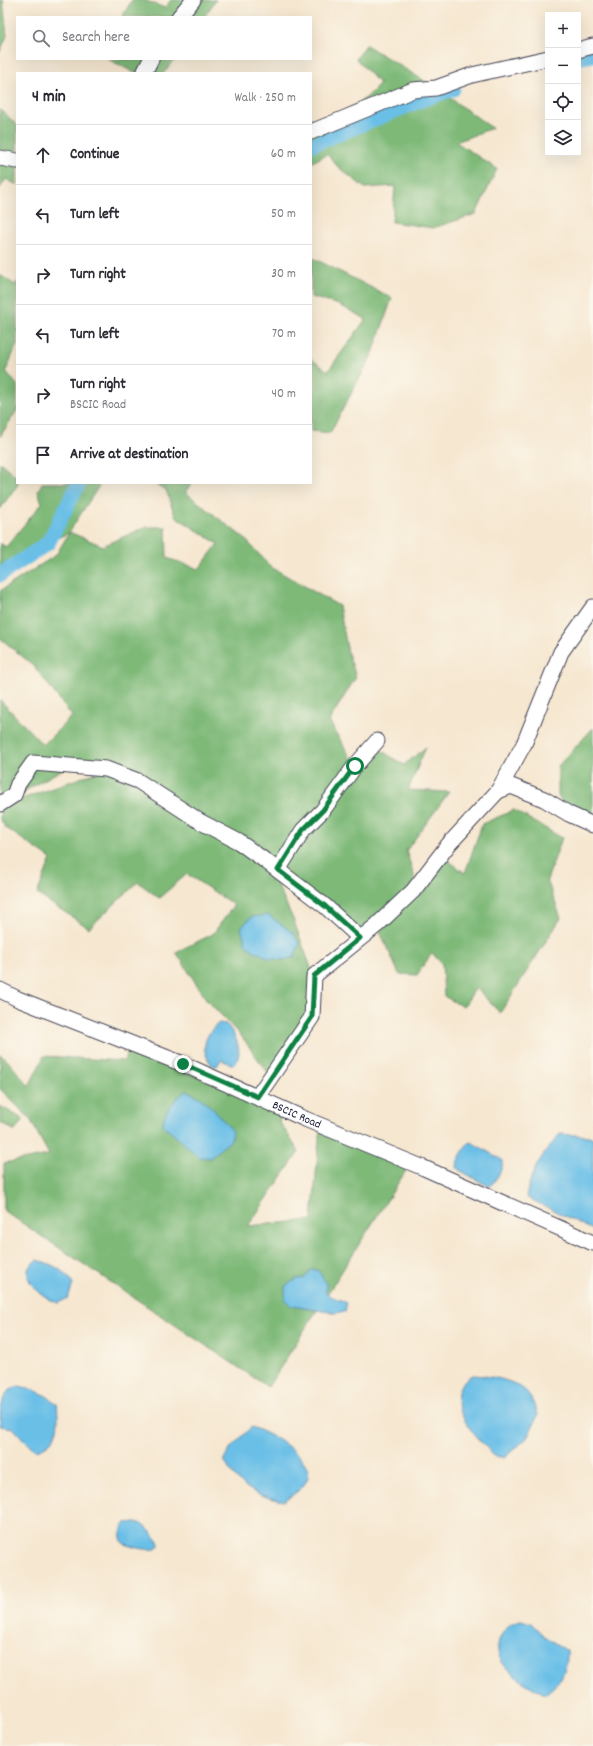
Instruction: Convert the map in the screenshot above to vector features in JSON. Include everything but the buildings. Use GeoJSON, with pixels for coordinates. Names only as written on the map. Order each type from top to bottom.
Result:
{"type":"FeatureCollection","features":[{"type":"Feature","properties":{"kind":"street"},"geometry":{"type":"LineString","coordinates":[[181,16],[193,0]]}},
{"type":"Feature","properties":{"kind":"street"},"geometry":{"type":"LineString","coordinates":[[581,49],[593,46]]}},
{"type":"Feature","properties":{"kind":"street"},"geometry":{"type":"LineString","coordinates":[[312,132],[413,90],[436,88],[472,75],[545,59]]}},
{"type":"Feature","properties":{"kind":"street"},"geometry":{"type":"LineString","coordinates":[[144,72],[150,60]]}},
{"type":"Feature","properties":{"kind":"street"},"geometry":{"type":"LineString","coordinates":[[0,158],[16,161]]}},
{"type":"Feature","properties":{"kind":"street"},"geometry":{"type":"LineString","coordinates":[[258,1097],[312,1017],[314,976],[377,925],[413,891],[449,844],[498,791],[524,744],[561,652],[593,608]]}},
{"type":"Feature","properties":{"kind":"street"},"geometry":{"type":"LineString","coordinates":[[278,870],[303,830],[323,810],[355,766],[377,741]]}},
{"type":"Feature","properties":{"kind":"street"},"geometry":{"type":"LineString","coordinates":[[0,804],[14,795],[18,784],[33,763],[106,768],[138,781],[201,822],[239,842],[325,906],[360,938]]}},
{"type":"Feature","properties":{"kind":"street"},"geometry":{"type":"LineString","coordinates":[[498,791],[512,786],[544,799],[569,814],[593,825]]}},
{"type":"Feature","properties":{"kind":"street","name":"BSCIC Road"},"geometry":{"type":"LineString","coordinates":[[0,990],[18,999],[183,1064],[593,1243]]}},
{"type":"Feature","properties":{"kind":"green space"},"geometry":{"type":"Polygon","coordinates":[[[0,0],[3,0],[7,36],[0,52],[0,0]]]}},
{"type":"Feature","properties":{"kind":"green space"},"geometry":{"type":"Polygon","coordinates":[[[132,0],[144,0],[165,8],[171,0],[216,0],[205,16],[123,16],[132,0]]]}},
{"type":"Feature","properties":{"kind":"green space"},"geometry":{"type":"Polygon","coordinates":[[[366,45],[436,88],[492,128],[456,142],[497,169],[476,214],[433,228],[392,222],[395,186],[365,188],[338,167],[327,154],[312,162],[312,118],[324,124],[366,98],[380,84],[356,59],[366,45]]]}},
{"type":"Feature","properties":{"kind":"green space"},"geometry":{"type":"Polygon","coordinates":[[[110,60],[173,60],[165,72],[133,72],[110,60]]]}},
{"type":"Feature","properties":{"kind":"green space"},"geometry":{"type":"Polygon","coordinates":[[[0,109],[16,124],[16,184],[6,179],[0,188],[0,109]]]}},
{"type":"Feature","properties":{"kind":"green space"},"geometry":{"type":"Polygon","coordinates":[[[312,258],[392,298],[373,353],[330,433],[312,431],[312,360],[328,371],[366,319],[339,305],[312,297],[312,258]]]}},
{"type":"Feature","properties":{"kind":"green space"},"geometry":{"type":"Polygon","coordinates":[[[0,275],[15,285],[16,284],[16,346],[6,371],[16,384],[16,412],[0,437],[0,275]]]}},
{"type":"Feature","properties":{"kind":"green space"},"geometry":{"type":"Polygon","coordinates":[[[0,462],[16,476],[16,484],[18,484],[0,509],[0,462]]]}},
{"type":"Feature","properties":{"kind":"green space"},"geometry":{"type":"Polygon","coordinates":[[[42,484],[78,484],[52,536],[84,484],[100,484],[69,532],[103,546],[145,527],[166,527],[167,558],[199,569],[218,544],[175,516],[166,490],[155,484],[191,484],[185,492],[244,538],[271,567],[339,606],[348,653],[356,677],[329,721],[355,765],[379,749],[404,765],[426,747],[408,790],[449,792],[406,851],[414,875],[414,884],[441,855],[465,873],[482,824],[514,810],[562,838],[547,880],[561,918],[500,1013],[476,988],[463,1007],[444,996],[442,964],[432,953],[417,975],[399,974],[377,925],[360,938],[267,863],[293,919],[314,976],[312,1017],[268,1073],[242,1037],[206,999],[176,952],[213,934],[234,905],[187,874],[159,898],[138,882],[89,928],[37,894],[51,859],[6,828],[0,819],[0,807],[105,769],[70,765],[0,805],[0,700],[43,745],[72,716],[34,666],[0,638],[0,591],[56,555],[69,533],[48,543],[0,575],[0,543],[6,547],[42,503],[38,491],[42,484]]]}},
{"type":"Feature","properties":{"kind":"green space"},"geometry":{"type":"Polygon","coordinates":[[[593,728],[593,825],[569,814],[558,795],[558,766],[593,728]]]}},
{"type":"Feature","properties":{"kind":"green space"},"geometry":{"type":"Polygon","coordinates":[[[130,1049],[284,1112],[279,1121],[299,1152],[248,1226],[312,1220],[320,1128],[407,1169],[268,1387],[4,1211],[4,1163],[49,1155],[30,1119],[0,1089],[0,1055],[6,1059],[29,1086],[44,1056],[124,1061],[130,1049]]]}},
{"type":"Feature","properties":{"kind":"green space"},"geometry":{"type":"Polygon","coordinates":[[[0,1106],[23,1119],[15,1131],[0,1122],[0,1106]]]}},
{"type":"Feature","properties":{"kind":"water"},"geometry":{"type":"Polygon","coordinates":[[[268,915],[292,932],[300,944],[294,957],[284,960],[269,958],[254,951],[246,944],[241,928],[251,917],[268,915]]]}},
{"type":"Feature","properties":{"kind":"water"},"geometry":{"type":"Polygon","coordinates":[[[219,1023],[226,1024],[233,1033],[238,1044],[239,1055],[234,1064],[221,1060],[217,1066],[213,1066],[206,1055],[205,1043],[207,1038],[219,1023]]]}},
{"type":"Feature","properties":{"kind":"water"},"geometry":{"type":"Polygon","coordinates":[[[187,1091],[194,1094],[206,1103],[232,1130],[231,1140],[210,1158],[199,1157],[164,1126],[164,1117],[170,1106],[187,1091]]]}},
{"type":"Feature","properties":{"kind":"water"},"geometry":{"type":"Polygon","coordinates":[[[560,1134],[589,1136],[593,1138],[593,1230],[526,1197],[534,1170],[560,1134]]]}},
{"type":"Feature","properties":{"kind":"water"},"geometry":{"type":"Polygon","coordinates":[[[471,1142],[502,1160],[503,1163],[501,1170],[490,1187],[459,1170],[457,1167],[458,1160],[468,1143],[471,1142]]]}},
{"type":"Feature","properties":{"kind":"water"},"geometry":{"type":"Polygon","coordinates":[[[37,1260],[58,1268],[67,1275],[73,1284],[68,1298],[58,1303],[45,1296],[32,1285],[28,1272],[30,1266],[37,1260]]]}},
{"type":"Feature","properties":{"kind":"water"},"geometry":{"type":"Polygon","coordinates":[[[311,1270],[318,1270],[326,1283],[326,1293],[347,1303],[345,1311],[336,1313],[291,1306],[285,1300],[285,1286],[297,1279],[305,1278],[311,1270]]]}},
{"type":"Feature","properties":{"kind":"water"},"geometry":{"type":"Polygon","coordinates":[[[473,1375],[487,1376],[511,1382],[524,1390],[533,1402],[538,1415],[527,1438],[505,1457],[497,1457],[492,1454],[471,1430],[460,1410],[458,1390],[463,1382],[473,1375]]]}},
{"type":"Feature","properties":{"kind":"water"},"geometry":{"type":"Polygon","coordinates":[[[19,1386],[40,1392],[57,1404],[58,1425],[54,1438],[44,1447],[36,1450],[13,1428],[0,1426],[2,1402],[8,1392],[19,1386]]]}},
{"type":"Feature","properties":{"kind":"water"},"geometry":{"type":"Polygon","coordinates":[[[251,1427],[277,1439],[287,1446],[296,1453],[308,1469],[308,1477],[304,1485],[284,1501],[264,1496],[248,1488],[235,1477],[224,1460],[231,1448],[251,1427]]]}},
{"type":"Feature","properties":{"kind":"water"},"geometry":{"type":"Polygon","coordinates":[[[136,1522],[146,1527],[158,1540],[159,1546],[157,1548],[151,1550],[144,1549],[123,1543],[121,1533],[125,1523],[136,1522]]]}},
{"type":"Feature","properties":{"kind":"water"},"geometry":{"type":"Polygon","coordinates":[[[521,1620],[531,1623],[544,1636],[567,1651],[566,1665],[562,1676],[559,1681],[545,1694],[517,1678],[502,1662],[498,1654],[498,1644],[504,1631],[512,1623],[521,1620]]]}},
{"type":"Feature","properties":{"kind":"waterway"},"geometry":{"type":"LineString","coordinates":[[581,57],[593,55]]}},
{"type":"Feature","properties":{"kind":"waterway"},"geometry":{"type":"LineString","coordinates":[[312,145],[419,101],[453,89]]}},
{"type":"Feature","properties":{"kind":"waterway"},"geometry":{"type":"LineString","coordinates":[[0,575],[48,543],[78,484]]}},
{"type":"Feature","properties":{"kind":"route"},"geometry":{"type":"LineString","coordinates":[[183,1064],[258,1097],[312,1017],[314,976],[360,938],[325,906],[278,870],[303,830],[323,810],[355,766]]}}]}
